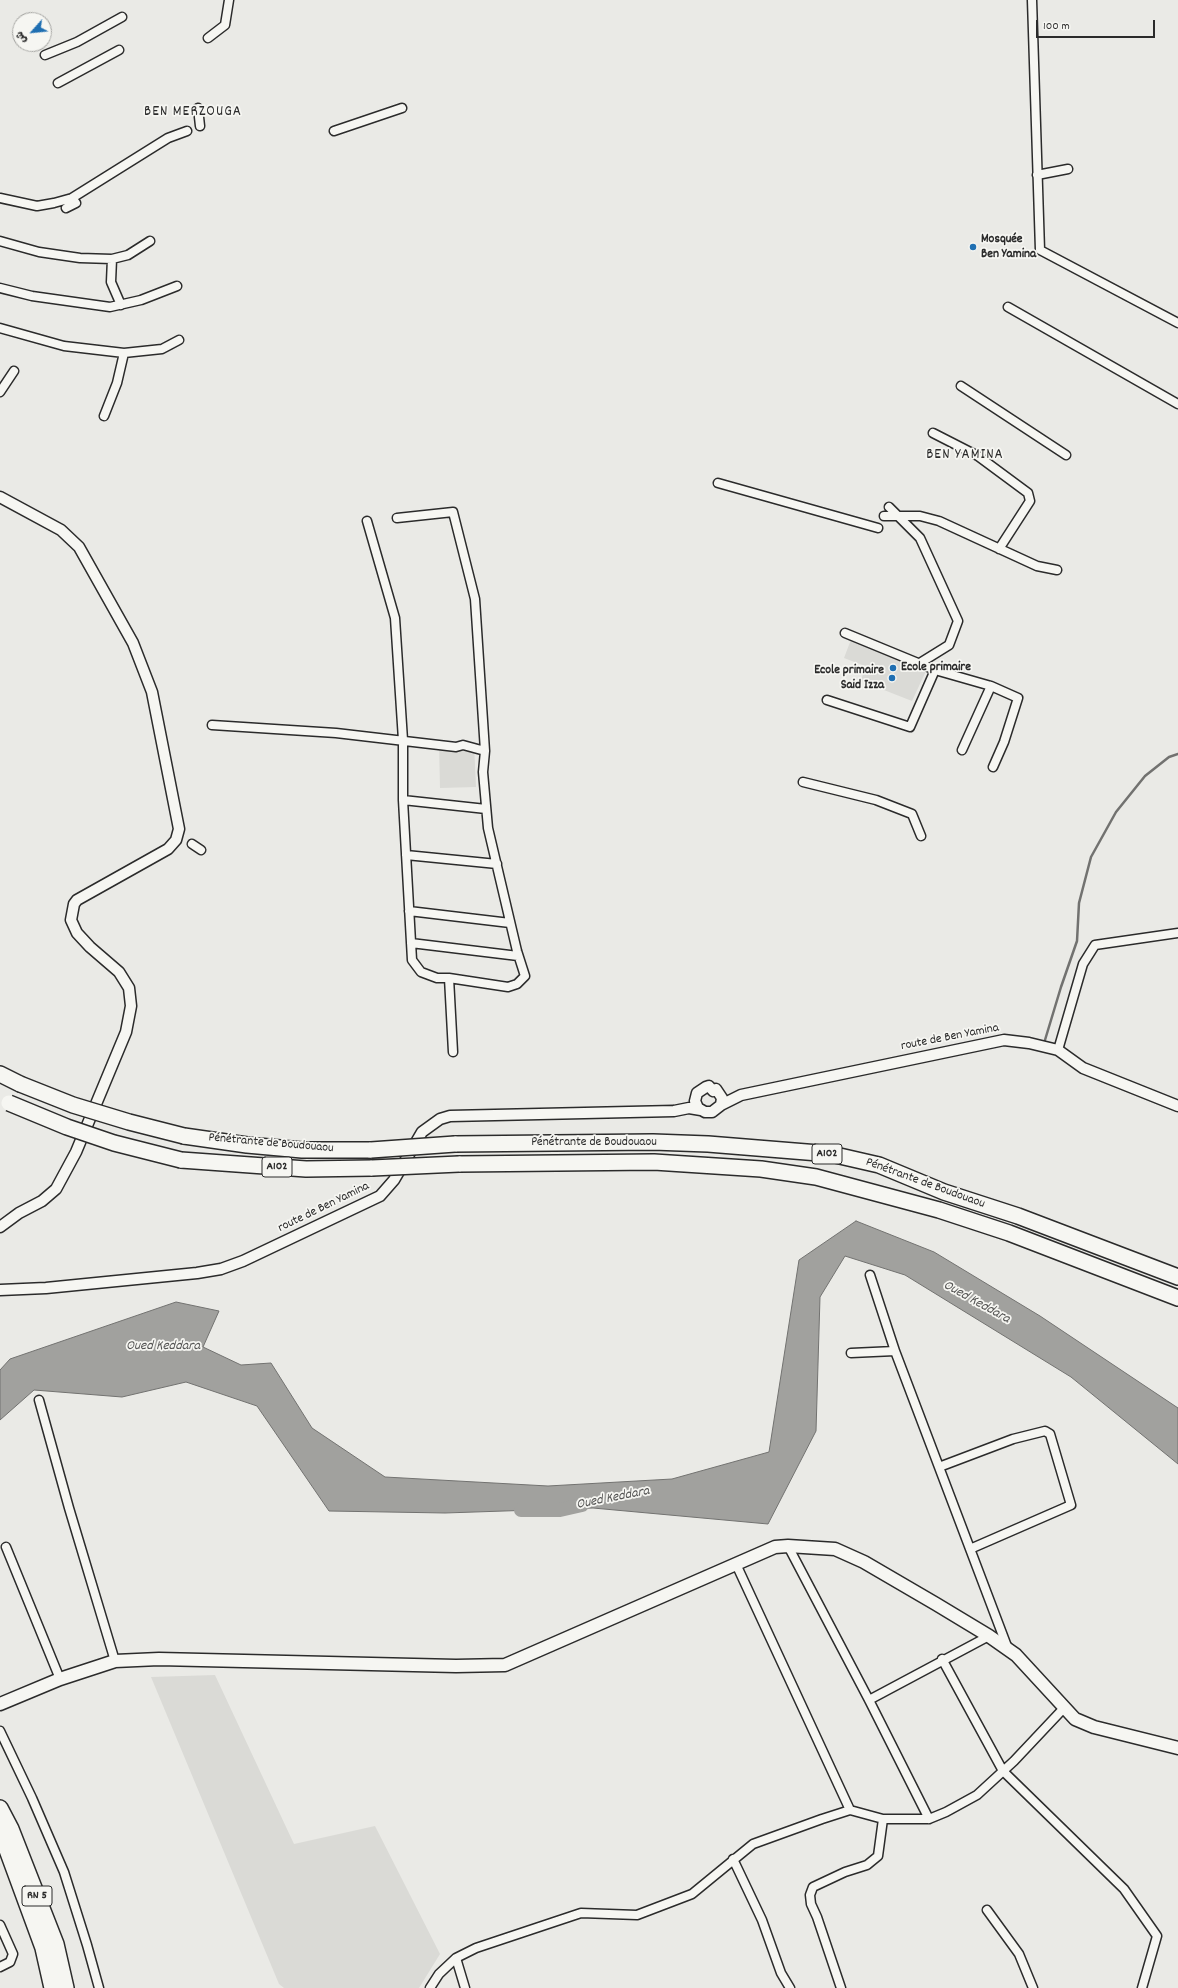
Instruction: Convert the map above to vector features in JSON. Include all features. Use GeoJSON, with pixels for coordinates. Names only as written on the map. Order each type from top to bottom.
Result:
{"type":"FeatureCollection","features":[{"type":"Feature","properties":{"kind":"highway","name":"Pénétrante de Boudouaou"},"geometry":{"type":"LineString","coordinates":[[0,1074],[20,1084],[73,1105],[129,1122],[184,1136],[248,1145],[302,1150],[371,1150],[455,1144],[653,1142],[708,1144],[831,1154],[879,1165],[944,1192],[1018,1216],[1178,1277]]}},
{"type":"Feature","properties":{"kind":"highway","name":"Pénétrante de Boudouaou"},"geometry":{"type":"LineString","coordinates":[[5,1100],[67,1127],[114,1143],[181,1160],[306,1169],[459,1164],[654,1162],[761,1169],[816,1177],[925,1206],[1009,1233],[1178,1298]]}},
{"type":"Feature","properties":{"kind":"highway","name":"RN 5"},"geometry":{"type":"LineString","coordinates":[[0,1808],[11,1829],[56,1944],[66,1988]]}},
{"type":"Feature","properties":{"kind":"highway","name":"RN 5"},"geometry":{"type":"LineString","coordinates":[[0,1831],[43,1948],[52,1988]]}},
{"type":"Feature","properties":{"kind":"main road"},"geometry":{"type":"LineString","coordinates":[[0,1704],[60,1679],[115,1661],[159,1659],[443,1666],[505,1665],[775,1546],[788,1546],[835,1549],[871,1566],[989,1636],[1009,1650],[1029,1669],[1063,1709],[1075,1719],[1094,1727],[1178,1748]]}},
{"type":"Feature","properties":{"kind":"street"},"geometry":{"type":"LineString","coordinates":[[208,38],[225,25],[229,0]]}},
{"type":"Feature","properties":{"kind":"street"},"geometry":{"type":"LineString","coordinates":[[1032,0],[1040,250],[1178,323]]}},
{"type":"Feature","properties":{"kind":"street"},"geometry":{"type":"LineString","coordinates":[[45,55],[77,42],[122,17]]}},
{"type":"Feature","properties":{"kind":"street"},"geometry":{"type":"LineString","coordinates":[[58,83],[119,50]]}},
{"type":"Feature","properties":{"kind":"street"},"geometry":{"type":"LineString","coordinates":[[198,108],[200,126]]}},
{"type":"Feature","properties":{"kind":"street"},"geometry":{"type":"LineString","coordinates":[[334,130],[402,108]]}},
{"type":"Feature","properties":{"kind":"street"},"geometry":{"type":"LineString","coordinates":[[0,198],[37,206],[54,204],[72,198],[168,138],[187,131]]}},
{"type":"Feature","properties":{"kind":"street"},"geometry":{"type":"LineString","coordinates":[[1037,175],[1068,169]]}},
{"type":"Feature","properties":{"kind":"street"},"geometry":{"type":"LineString","coordinates":[[66,208],[76,203]]}},
{"type":"Feature","properties":{"kind":"street"},"geometry":{"type":"LineString","coordinates":[[0,241],[39,252],[80,258],[112,260],[128,255],[150,241]]}},
{"type":"Feature","properties":{"kind":"street"},"geometry":{"type":"LineString","coordinates":[[112,260],[111,282],[121,305]]}},
{"type":"Feature","properties":{"kind":"street"},"geometry":{"type":"LineString","coordinates":[[0,288],[32,296],[110,307],[121,305],[177,286]]}},
{"type":"Feature","properties":{"kind":"street"},"geometry":{"type":"LineString","coordinates":[[1008,307],[1178,404]]}},
{"type":"Feature","properties":{"kind":"street"},"geometry":{"type":"LineString","coordinates":[[0,328],[64,346],[124,353],[162,349],[179,340]]}},
{"type":"Feature","properties":{"kind":"street"},"geometry":{"type":"LineString","coordinates":[[104,416],[117,383],[124,353]]}},
{"type":"Feature","properties":{"kind":"street"},"geometry":{"type":"LineString","coordinates":[[0,392],[14,371]]}},
{"type":"Feature","properties":{"kind":"street"},"geometry":{"type":"LineString","coordinates":[[962,386],[1066,455]]}},
{"type":"Feature","properties":{"kind":"street"},"geometry":{"type":"LineString","coordinates":[[933,433],[978,456],[1028,493],[1030,501],[1000,549]]}},
{"type":"Feature","properties":{"kind":"street"},"geometry":{"type":"LineString","coordinates":[[718,483],[878,528]]}},
{"type":"Feature","properties":{"kind":"street"},"geometry":{"type":"LineString","coordinates":[[0,497],[62,530],[79,547],[133,643],[152,692],[179,829],[176,840],[168,849],[77,900],[74,904],[71,920],[77,933],[90,948],[119,972],[129,988],[131,1006],[128,1026],[76,1152],[56,1189],[42,1201],[19,1213],[0,1227]]}},
{"type":"Feature","properties":{"kind":"street"},"geometry":{"type":"LineString","coordinates":[[889,507],[920,538],[958,621],[949,645],[920,663]]}},
{"type":"Feature","properties":{"kind":"street"},"geometry":{"type":"LineString","coordinates":[[367,521],[395,618],[403,740],[403,800],[412,960],[422,972],[437,978],[449,978],[508,987],[517,984],[524,976],[488,828],[483,772],[485,751],[475,599],[453,512],[397,518]]}},
{"type":"Feature","properties":{"kind":"street"},"geometry":{"type":"LineString","coordinates":[[884,516],[920,516],[939,521],[1037,566],[1058,570]]}},
{"type":"Feature","properties":{"kind":"street"},"geometry":{"type":"LineString","coordinates":[[845,634],[935,670],[991,686],[1018,698],[1004,742],[993,767]]}},
{"type":"Feature","properties":{"kind":"street"},"geometry":{"type":"LineString","coordinates":[[827,700],[910,727],[935,670]]}},
{"type":"Feature","properties":{"kind":"street"},"geometry":{"type":"LineString","coordinates":[[962,750],[991,686]]}},
{"type":"Feature","properties":{"kind":"street"},"geometry":{"type":"LineString","coordinates":[[212,725],[336,732],[456,747],[463,745],[485,751]]}},
{"type":"Feature","properties":{"kind":"street"},"geometry":{"type":"LineString","coordinates":[[803,782],[876,800],[912,814],[921,836]]}},
{"type":"Feature","properties":{"kind":"street"},"geometry":{"type":"LineString","coordinates":[[403,800],[486,809]]}},
{"type":"Feature","properties":{"kind":"street"},"geometry":{"type":"LineString","coordinates":[[192,844],[201,850]]}},
{"type":"Feature","properties":{"kind":"street"},"geometry":{"type":"LineString","coordinates":[[406,855],[496,864]]}},
{"type":"Feature","properties":{"kind":"street"},"geometry":{"type":"LineString","coordinates":[[409,911],[510,923]]}},
{"type":"Feature","properties":{"kind":"street"},"geometry":{"type":"LineString","coordinates":[[1058,1050],[1083,964],[1095,945],[1178,933]]}},
{"type":"Feature","properties":{"kind":"street"},"geometry":{"type":"LineString","coordinates":[[411,943],[518,956]]}},
{"type":"Feature","properties":{"kind":"street"},"geometry":{"type":"LineString","coordinates":[[449,978],[453,1052]]}},
{"type":"Feature","properties":{"kind":"street","name":"route de Ben Yamina"},"geometry":{"type":"LineString","coordinates":[[721,1105],[741,1095],[1004,1040],[1030,1043],[1058,1050],[1083,1068],[1178,1106]]}},
{"type":"Feature","properties":{"kind":"street"},"geometry":{"type":"LineString","coordinates":[[706,1086],[709,1086],[713,1091],[716,1089],[719,1091],[722,1098],[721,1105],[712,1112],[701,1110],[696,1104],[696,1097],[699,1090],[706,1086]]}},
{"type":"Feature","properties":{"kind":"street","name":"route de Ben Yamina"},"geometry":{"type":"LineString","coordinates":[[719,1091],[741,1095]]}},
{"type":"Feature","properties":{"kind":"street"},"geometry":{"type":"LineString","coordinates":[[674,1111],[696,1097]]}},
{"type":"Feature","properties":{"kind":"street","name":"route de Ben Yamina"},"geometry":{"type":"LineString","coordinates":[[0,1290],[46,1288],[197,1273],[221,1269],[243,1261],[380,1196],[394,1180],[422,1132],[430,1125],[450,1116],[674,1111],[689,1108],[701,1110]]}},
{"type":"Feature","properties":{"kind":"street"},"geometry":{"type":"LineString","coordinates":[[870,1275],[895,1351],[1009,1650]]}},
{"type":"Feature","properties":{"kind":"street"},"geometry":{"type":"LineString","coordinates":[[850,1353],[895,1351]]}},
{"type":"Feature","properties":{"kind":"street"},"geometry":{"type":"LineString","coordinates":[[39,1400],[69,1508],[115,1661]]}},
{"type":"Feature","properties":{"kind":"street"},"geometry":{"type":"LineString","coordinates":[[939,1467],[1013,1438],[1045,1431],[1050,1434],[1071,1505],[970,1549]]}},
{"type":"Feature","properties":{"kind":"street"},"geometry":{"type":"LineString","coordinates":[[788,1546],[869,1700],[929,1819]]}},
{"type":"Feature","properties":{"kind":"street"},"geometry":{"type":"LineString","coordinates":[[6,1547],[60,1679]]}},
{"type":"Feature","properties":{"kind":"street"},"geometry":{"type":"LineString","coordinates":[[736,1564],[850,1810]]}},
{"type":"Feature","properties":{"kind":"street"},"geometry":{"type":"LineString","coordinates":[[869,1700],[942,1659],[989,1636]]}},
{"type":"Feature","properties":{"kind":"street"},"geometry":{"type":"LineString","coordinates":[[942,1659],[1003,1771],[1124,1889],[1157,1936],[1142,1988]]}},
{"type":"Feature","properties":{"kind":"street"},"geometry":{"type":"LineString","coordinates":[[430,1988],[439,1974],[456,1958],[476,1948],[581,1914],[637,1915],[692,1894],[753,1844],[850,1810],[883,1819],[929,1819],[976,1795],[1003,1771],[1063,1709]]}},
{"type":"Feature","properties":{"kind":"street"},"geometry":{"type":"LineString","coordinates":[[0,1731],[32,1798],[64,1872],[99,1988]]}},
{"type":"Feature","properties":{"kind":"street"},"geometry":{"type":"LineString","coordinates":[[841,1988],[818,1917],[811,1904],[810,1895],[813,1887],[845,1872],[867,1865],[878,1856],[883,1819]]}},
{"type":"Feature","properties":{"kind":"street"},"geometry":{"type":"LineString","coordinates":[[733,1859],[762,1920],[781,1973],[790,1988]]}},
{"type":"Feature","properties":{"kind":"street"},"geometry":{"type":"LineString","coordinates":[[987,1910],[1019,1954],[1033,1988]]}},
{"type":"Feature","properties":{"kind":"street"},"geometry":{"type":"LineString","coordinates":[[0,1967],[10,1962],[13,1954],[1,1929]]}},
{"type":"Feature","properties":{"kind":"street"},"geometry":{"type":"LineString","coordinates":[[456,1958],[465,1988]]}},
{"type":"Feature","properties":{"kind":"shaded area","name":"Ecole primaire"},"geometry":{"type":"Polygon","coordinates":[[[852,637],[926,671],[912,701],[861,681],[865,666],[844,658],[852,637]]]}},
{"type":"Feature","properties":{"kind":"shaded area"},"geometry":{"type":"Polygon","coordinates":[[[439,744],[474,744],[476,787],[440,788],[439,744]]]}},
{"type":"Feature","properties":{"kind":"shaded area"},"geometry":{"type":"Polygon","coordinates":[[[215,1675],[294,1844],[375,1826],[440,1954],[419,1988],[284,1988],[279,1984],[151,1677],[215,1675]]]}},
{"type":"Feature","properties":{"kind":"water","name":"Oued Keddara"},"geometry":{"type":"Polygon","coordinates":[[[856,1221],[934,1252],[1040,1316],[1178,1408],[1178,1464],[1071,1377],[905,1275],[845,1256],[820,1297],[816,1431],[768,1524],[593,1508],[445,1513],[329,1511],[257,1406],[186,1382],[122,1397],[34,1390],[0,1420],[0,1370],[10,1359],[176,1302],[219,1311],[203,1347],[241,1365],[271,1363],[312,1428],[385,1477],[548,1486],[672,1479],[769,1452],[799,1260],[856,1221]]]}},
{"type":"Feature","properties":{"kind":"waterway"},"geometry":{"type":"LineString","coordinates":[[1045,1040],[1077,941],[1079,903],[1091,857],[1116,812],[1145,776],[1169,757],[1178,754]]}},
{"type":"Feature","properties":{"kind":"waterway","name":"Oued Keddara"},"geometry":{"type":"LineString","coordinates":[[521,1510],[560,1510],[582,1505]]}},
{"type":"Feature","properties":{"kind":"place","name":"Mosquée Ben Yamina"},"geometry":{"type":"Point","coordinates":[973,247]}},
{"type":"Feature","properties":{"kind":"place","name":"Ecole primaire"},"geometry":{"type":"Point","coordinates":[893,668]}},
{"type":"Feature","properties":{"kind":"place","name":"Ecole primaire Said Izza"},"geometry":{"type":"Point","coordinates":[892,678]}},
{"type":"Feature","properties":{"kind":"district","name":"BEN MERZOUGA"},"geometry":{"type":"Point","coordinates":[193,113]}},
{"type":"Feature","properties":{"kind":"district","name":"BEN YAMINA"},"geometry":{"type":"Point","coordinates":[965,456]}}]}
